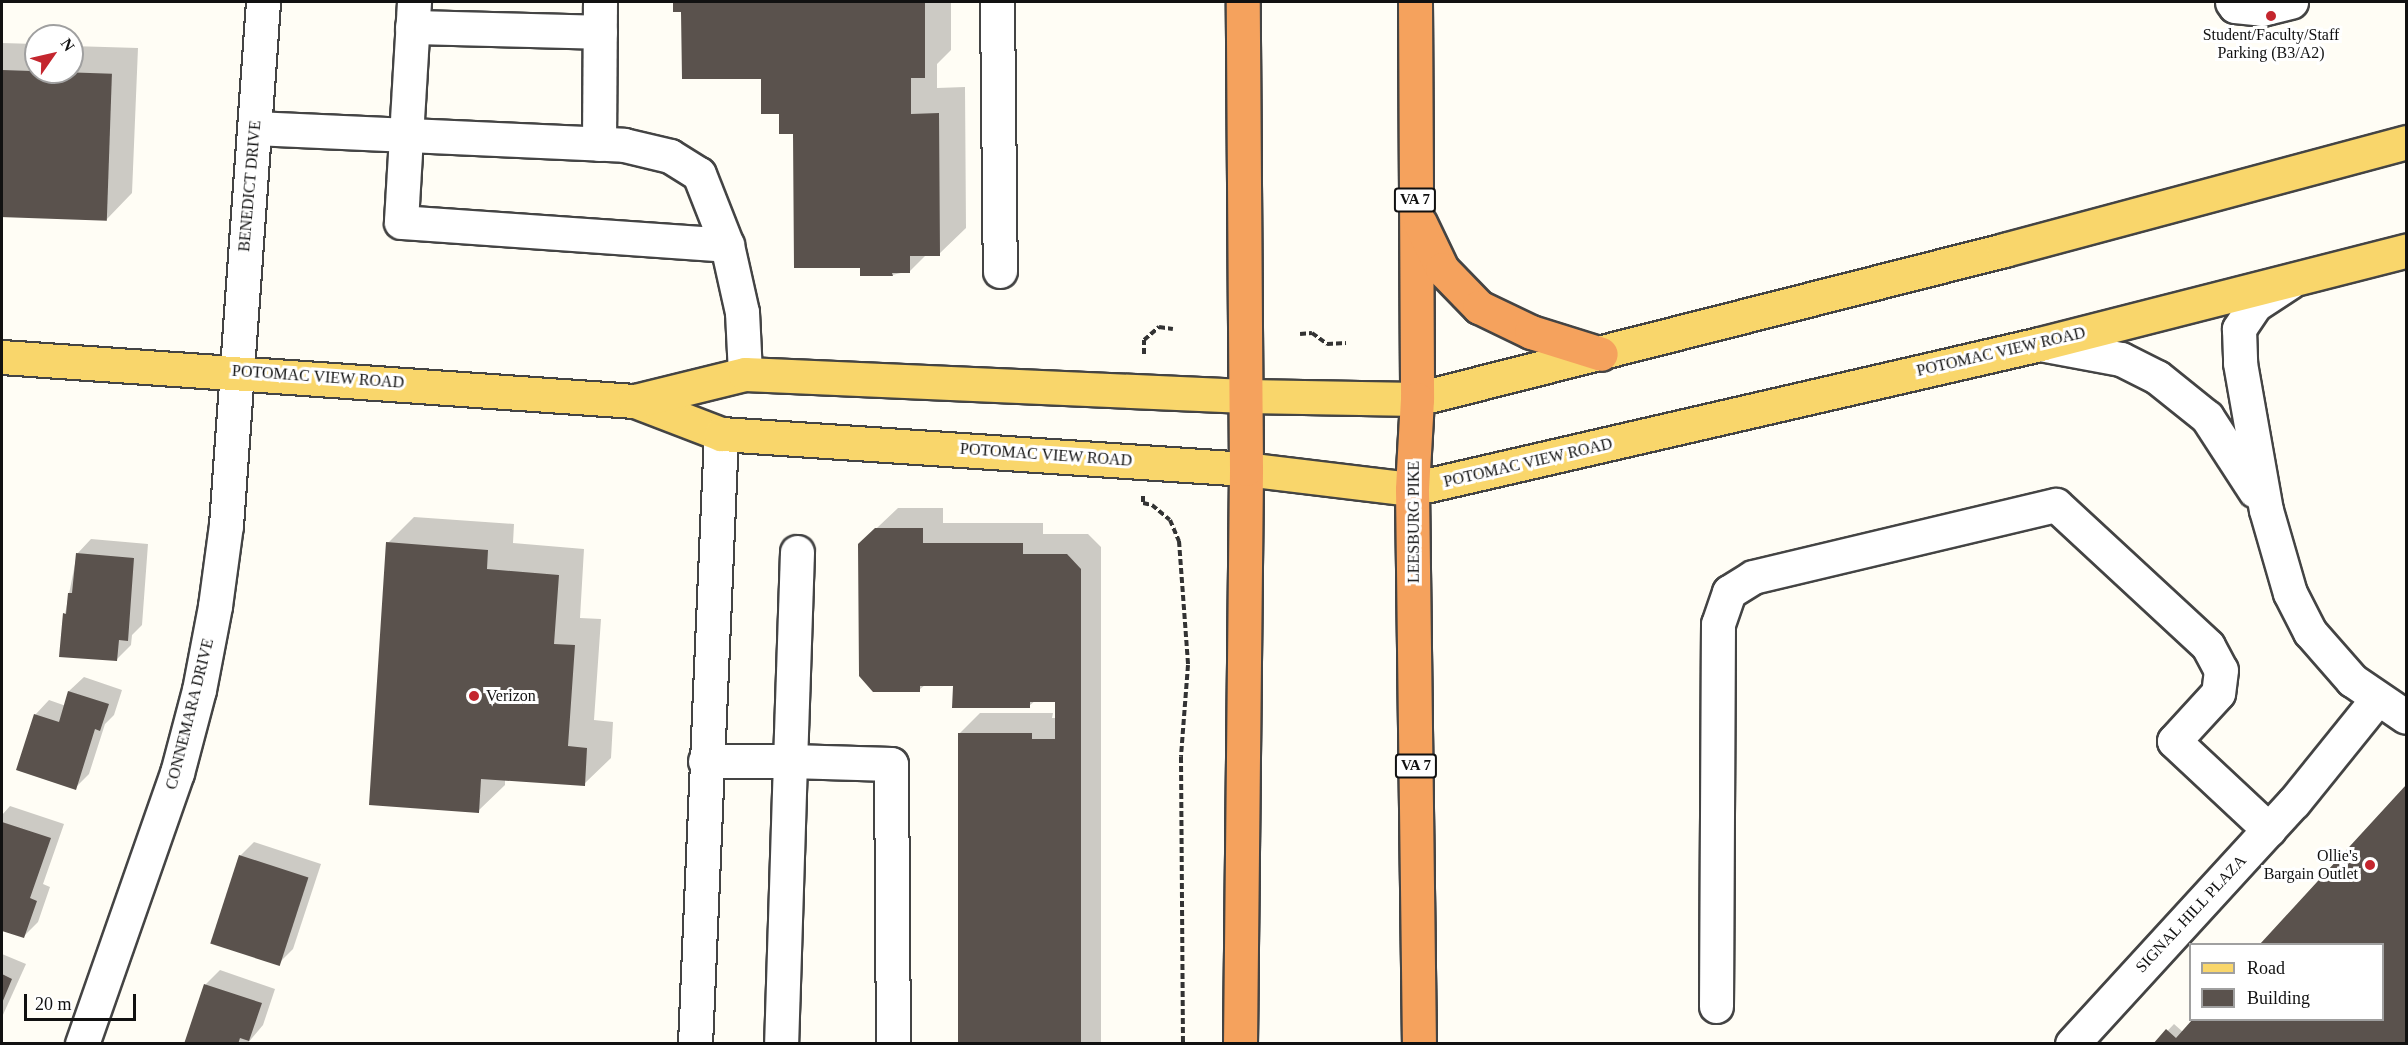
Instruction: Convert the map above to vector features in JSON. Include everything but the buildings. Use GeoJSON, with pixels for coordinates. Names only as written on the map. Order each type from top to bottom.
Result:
{"type":"FeatureCollection","features":[{"type":"Feature","properties":{"kind":"highway"},"geometry":{"type":"LineString","coordinates":[[1238,1036],[1246,469],[1243,2]]}},
{"type":"Feature","properties":{"kind":"highway","name":"LEESBURG PIKE"},"geometry":{"type":"LineString","coordinates":[[1415,2],[1417,399],[1412,489],[1419,1044]]}},
{"type":"Feature","properties":{"kind":"highway"},"geometry":{"type":"LineString","coordinates":[[1415,214],[1442,269],[1479,307],[1530,332],[1601,354]]}},
{"type":"Feature","properties":{"kind":"main road","name":"POTOMAC VIEW ROAD"},"geometry":{"type":"LineString","coordinates":[[635,400],[745,374],[1246,396],[1417,399],[1601,354],[2406,142]]}},
{"type":"Feature","properties":{"kind":"main road","name":"POTOMAC VIEW ROAD"},"geometry":{"type":"LineString","coordinates":[[2,357],[235,371],[635,400],[722,434],[1246,469],[1412,489],[2040,344],[2406,250]]}},
{"type":"Feature","properties":{"kind":"street","name":"BENEDICT DRIVE"},"geometry":{"type":"LineString","coordinates":[[235,371],[263,2]]}},
{"type":"Feature","properties":{"kind":"street"},"geometry":{"type":"LineString","coordinates":[[997,2],[1000,271]]}},
{"type":"Feature","properties":{"kind":"street"},"geometry":{"type":"LineString","coordinates":[[2232,2],[2235,6],[2262,9],[2291,2]]}},
{"type":"Feature","properties":{"kind":"street"},"geometry":{"type":"LineString","coordinates":[[599,144],[600,17],[413,14],[404,135],[401,222],[727,245]]}},
{"type":"Feature","properties":{"kind":"street"},"geometry":{"type":"LineString","coordinates":[[254,128],[624,145],[670,156],[699,174],[727,245],[742,312],[745,374]]}},
{"type":"Feature","properties":{"kind":"street"},"geometry":{"type":"LineString","coordinates":[[2292,281],[2255,305],[2239,329],[2240,363],[2266,510],[2290,593],[2310,632],[2352,680],[2406,717]]}},
{"type":"Feature","properties":{"kind":"street"},"geometry":{"type":"LineString","coordinates":[[2040,344],[2121,359],[2157,377],[2199,410],[2223,438],[2266,510]]}},
{"type":"Feature","properties":{"kind":"street","name":"CONNEMARA DRIVE"},"geometry":{"type":"LineString","coordinates":[[82,1044],[141,885],[199,690],[226,525],[235,371]]}},
{"type":"Feature","properties":{"kind":"street"},"geometry":{"type":"LineString","coordinates":[[695,1044],[705,761],[722,434]]}},
{"type":"Feature","properties":{"kind":"street"},"geometry":{"type":"LineString","coordinates":[[1716,1006],[1718,624],[1729,592],[1753,576],[2056,505],[2208,646],[2220,670],[2218,693],[2174,741],[2269,830]]}},
{"type":"Feature","properties":{"kind":"street"},"geometry":{"type":"LineString","coordinates":[[781,1044],[797,552]]}},
{"type":"Feature","properties":{"kind":"street","name":"SIGNAL HILL PLAZA"},"geometry":{"type":"LineString","coordinates":[[2072,1044],[2269,830],[2377,699]]}},
{"type":"Feature","properties":{"kind":"street"},"geometry":{"type":"LineString","coordinates":[[705,761],[790,760],[891,764],[893,1044]]}},
{"type":"Feature","properties":{"kind":"path"},"geometry":{"type":"LineString","coordinates":[[1144,354],[1144,340],[1159,327],[1173,329]]}},
{"type":"Feature","properties":{"kind":"path"},"geometry":{"type":"LineString","coordinates":[[1300,334],[1312,333],[1327,344],[1346,343]]}},
{"type":"Feature","properties":{"kind":"path"},"geometry":{"type":"LineString","coordinates":[[1143,503],[1162,512],[1176,530],[1179,541],[1188,665],[1181,757],[1183,1044]]}},
{"type":"Feature","properties":{"kind":"place","name":"Student/Faculty/Staff Parking (B3/A2)"},"geometry":{"type":"Point","coordinates":[2271,16]}},
{"type":"Feature","properties":{"kind":"place","name":"Verizon"},"geometry":{"type":"Point","coordinates":[474,696]}},
{"type":"Feature","properties":{"kind":"place","name":"Ollie's Bargain Outlet"},"geometry":{"type":"Point","coordinates":[2370,865]}}]}
